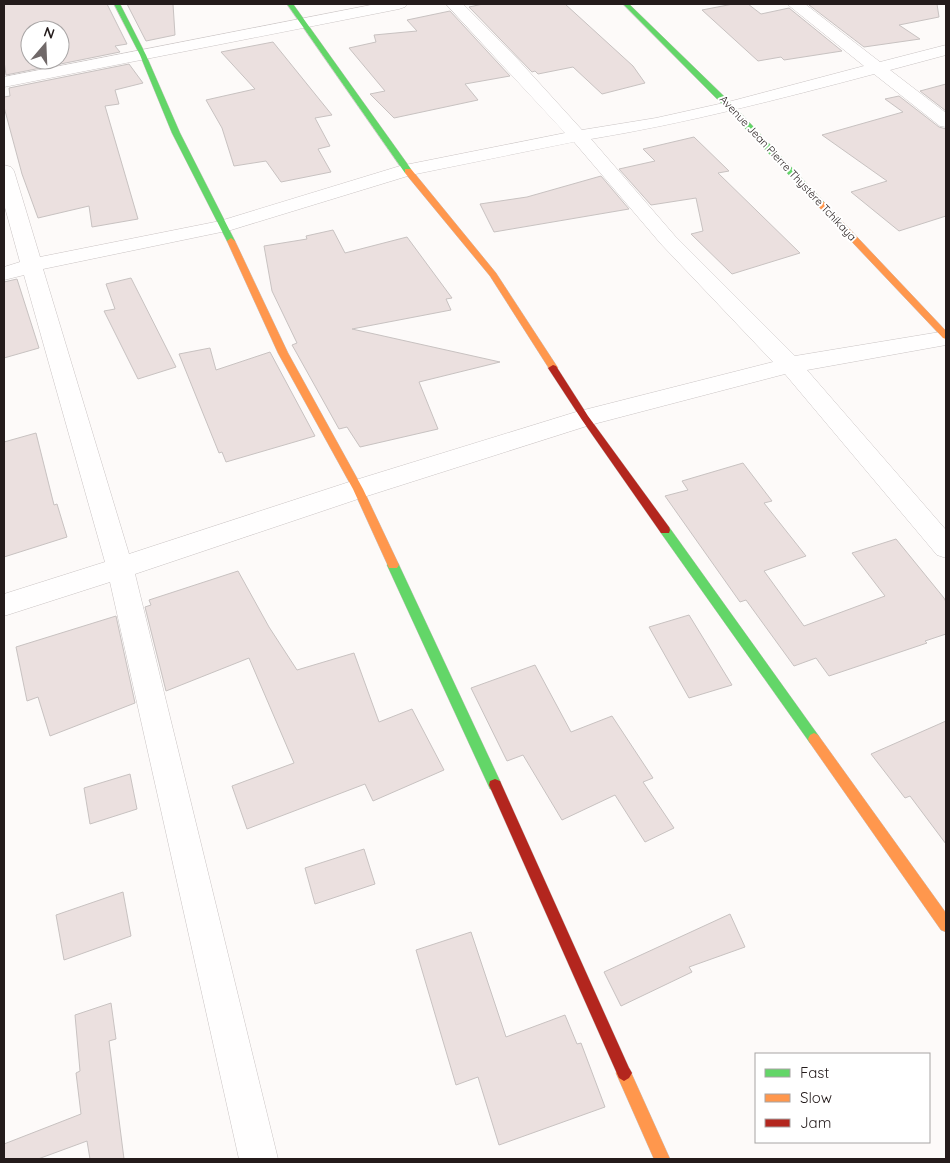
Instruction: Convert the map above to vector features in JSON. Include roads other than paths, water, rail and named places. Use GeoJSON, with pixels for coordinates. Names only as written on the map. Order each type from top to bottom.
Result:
{"type":"FeatureCollection","features":[{"type":"Feature","properties":{"kind":"street"},"geometry":{"type":"LineString","coordinates":[[117,4],[176,133],[224,226],[283,353],[358,489],[481,754],[662,1159]]}},
{"type":"Feature","properties":{"kind":"street"},"geometry":{"type":"LineString","coordinates":[[290,4],[407,170],[493,275],[585,418],[946,925]]}},
{"type":"Feature","properties":{"kind":"street"},"geometry":{"type":"LineString","coordinates":[[4,82],[400,4]]}},
{"type":"Feature","properties":{"kind":"street"},"geometry":{"type":"LineString","coordinates":[[454,4],[578,136],[668,240],[790,365],[946,548]]}},
{"type":"Feature","properties":{"kind":"street","name":"Avenue Jean Pierre Thystère Tchikaya"},"geometry":{"type":"LineString","coordinates":[[626,4],[730,107],[946,337]]}},
{"type":"Feature","properties":{"kind":"street"},"geometry":{"type":"LineString","coordinates":[[795,4],[946,122]]}},
{"type":"Feature","properties":{"kind":"street"},"geometry":{"type":"LineString","coordinates":[[4,274],[32,265],[224,226],[407,170],[578,136],[656,123],[730,107],[946,50]]}},
{"type":"Feature","properties":{"kind":"street"},"geometry":{"type":"LineString","coordinates":[[4,171],[120,568],[258,1159]]}},
{"type":"Feature","properties":{"kind":"street"},"geometry":{"type":"LineString","coordinates":[[4,604],[120,568],[358,489],[585,418],[790,365],[946,337]]}}]}
